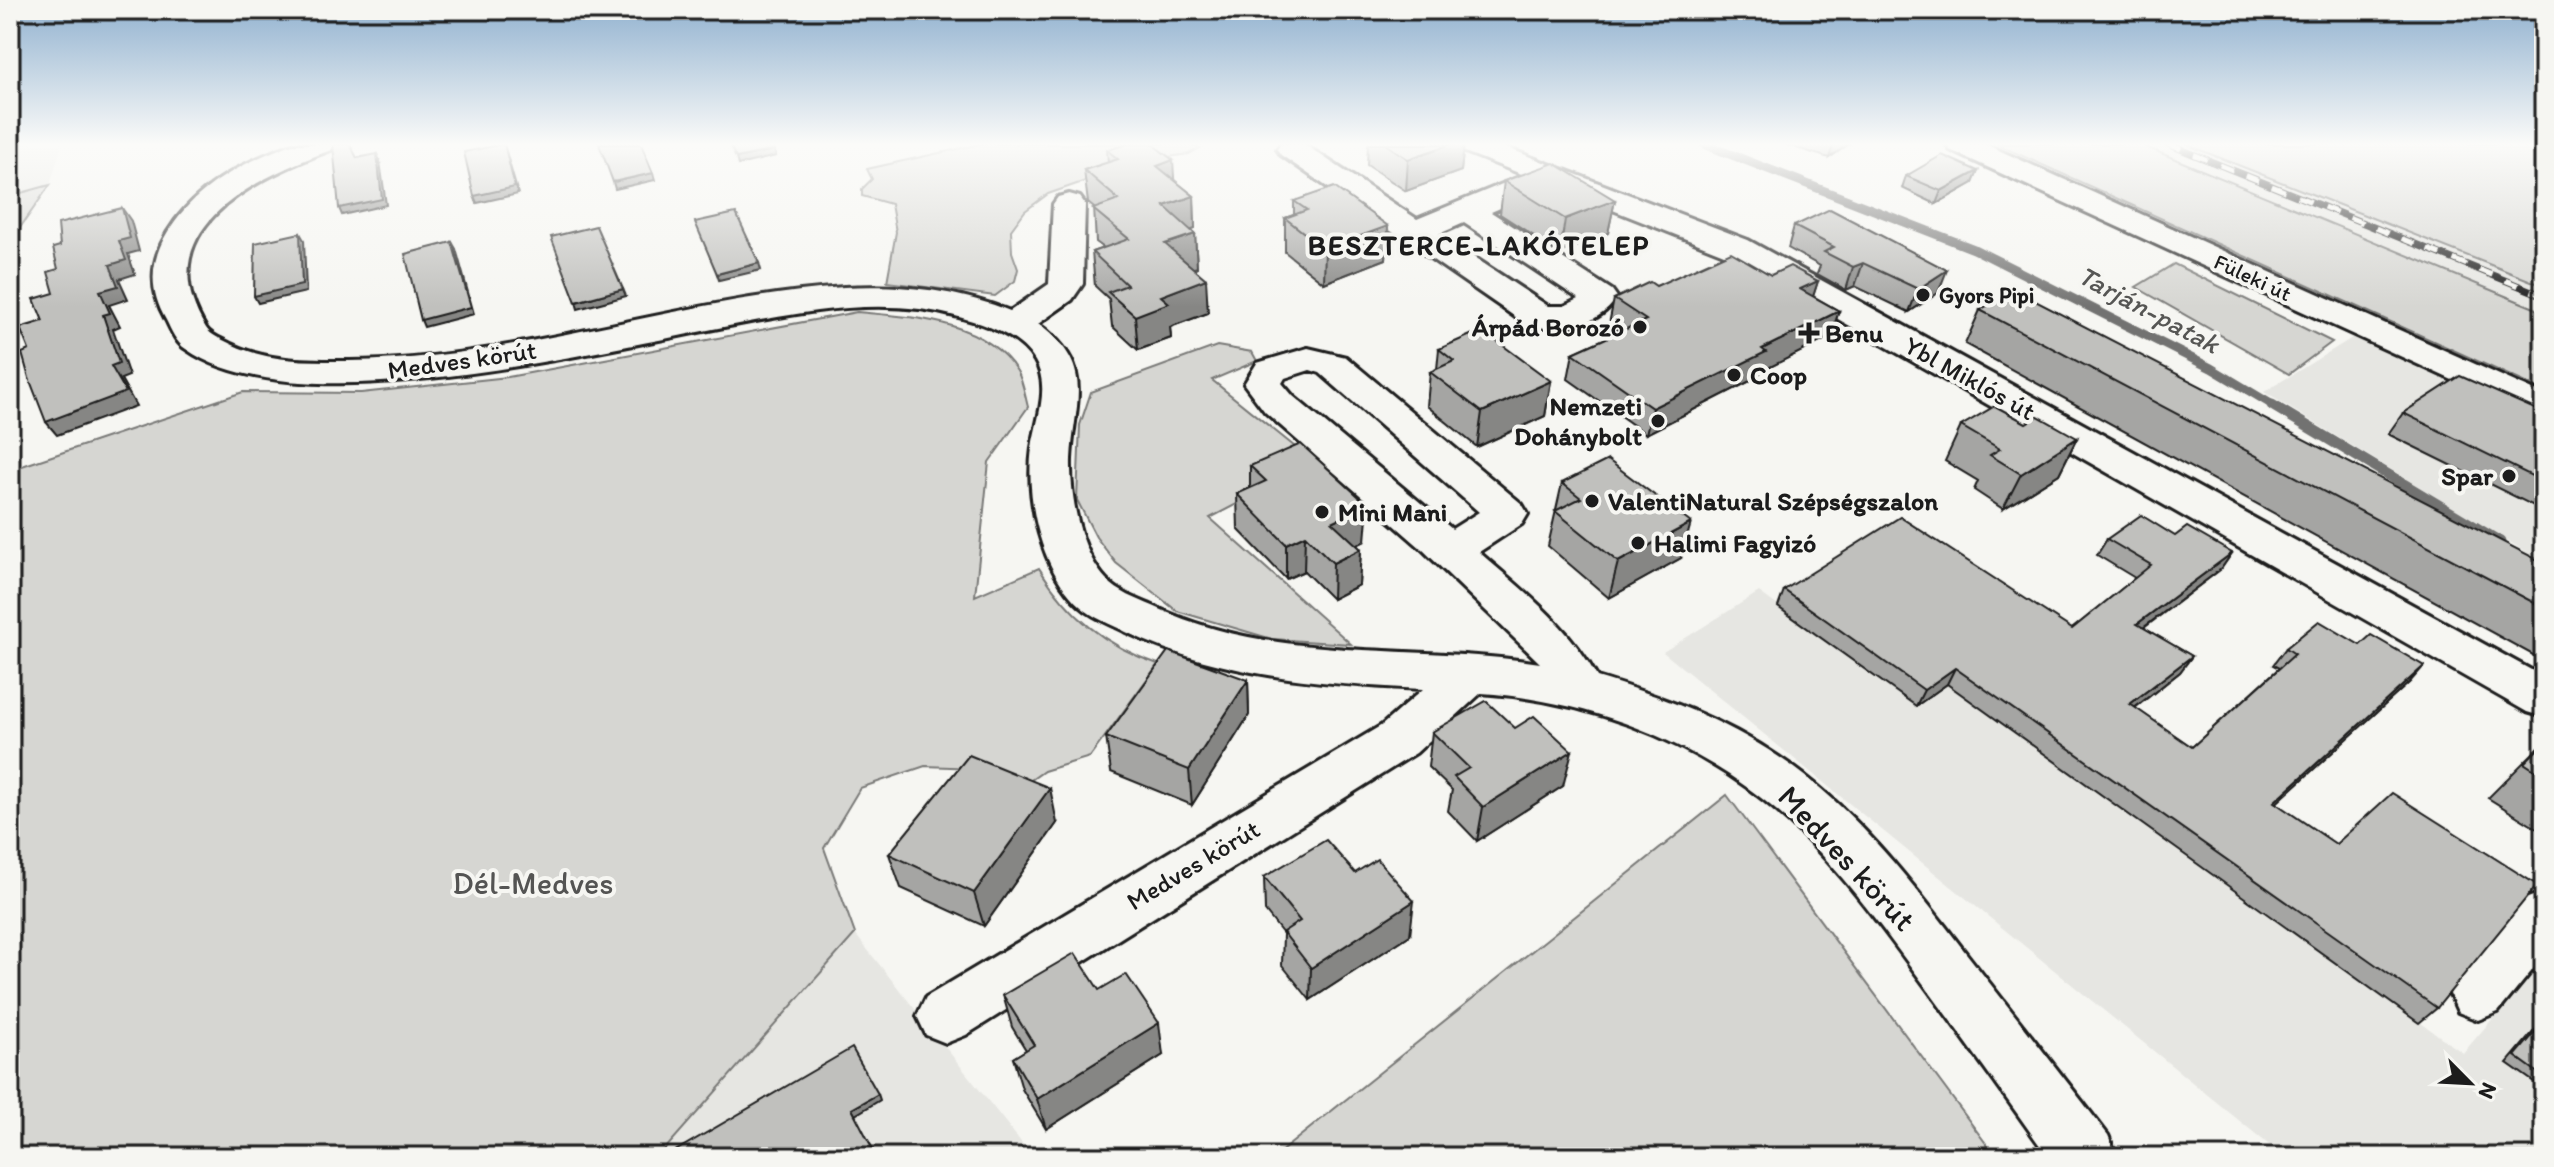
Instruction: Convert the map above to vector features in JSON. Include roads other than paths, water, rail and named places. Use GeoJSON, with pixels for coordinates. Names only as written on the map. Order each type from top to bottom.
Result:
{"type":"FeatureCollection","features":[{"type":"Feature","properties":{"kind":"street","name":"Medves körút"},"geometry":{"type":"LineString","coordinates":[[213,198],[189,224],[169,259],[169,286],[175,319],[190,338],[224,358],[263,369],[321,373],[445,367],[746,310],[883,296],[932,299],[1013,325],[1037,337],[1058,368],[1062,394],[1052,451],[1051,498],[1075,570],[1099,600],[1199,644],[1298,666],[1530,679],[1580,691],[1647,714],[1718,744],[1781,785],[1845,846],[1922,938],[2086,1157]]}},
{"type":"Feature","properties":{"kind":"street"},"geometry":{"type":"LineString","coordinates":[[1365,198],[1540,317],[1570,316],[1595,305],[1600,297],[1593,289],[1467,211]]}},
{"type":"Feature","properties":{"kind":"street"},"geometry":{"type":"LineString","coordinates":[[1414,232],[1497,198]]}},
{"type":"Feature","properties":{"kind":"street","name":"Ybl Miklós út"},"geometry":{"type":"LineString","coordinates":[[1612,198],[1736,247],[2544,699]]}},
{"type":"Feature","properties":{"kind":"street","name":"Füleki út"},"geometry":{"type":"LineString","coordinates":[[2080,198],[2544,410]]}},
{"type":"Feature","properties":{"kind":"street"},"geometry":{"type":"LineString","coordinates":[[1013,325],[1060,293],[1066,284],[1069,204]]}},
{"type":"Feature","properties":{"kind":"street"},"geometry":{"type":"LineString","coordinates":[[1450,550],[1507,514],[1333,365],[1308,359],[1270,371],[1263,384],[1279,404],[1450,550],[1540,633],[1574,674],[1580,691]]}},
{"type":"Feature","properties":{"kind":"street","name":"Medves körút"},"geometry":{"type":"LineString","coordinates":[[946,1016],[1399,739],[1471,674]]}},
{"type":"Feature","properties":{"kind":"street"},"geometry":{"type":"LineString","coordinates":[[2478,994],[2544,916]]}},
{"type":"Feature","properties":{"kind":"waterway","name":"Tarján-patak"},"geometry":{"type":"LineString","coordinates":[[1844,198],[1974,249],[2211,368],[2276,407]]}},
{"type":"Feature","properties":{"kind":"waterway","name":"Tarján-patak"},"geometry":{"type":"LineString","coordinates":[[2272,405],[2500,542]]}},
{"type":"Feature","properties":{"kind":"railway"},"geometry":{"type":"LineString","coordinates":[[2303,198],[2544,296]]}},
{"type":"Feature","properties":{"kind":"place","name":"Gyors Pipi"},"geometry":{"type":"Point","coordinates":[1923,295]}},
{"type":"Feature","properties":{"kind":"place","name":"Árpád Borozó"},"geometry":{"type":"Point","coordinates":[1640,327]}},
{"type":"Feature","properties":{"kind":"place","name":"Benu"},"geometry":{"type":"Point","coordinates":[1809,333]}},
{"type":"Feature","properties":{"kind":"place","name":"Coop"},"geometry":{"type":"Point","coordinates":[1734,375]}},
{"type":"Feature","properties":{"kind":"place","name":"Nemzeti Dohánybolt"},"geometry":{"type":"Point","coordinates":[1658,421]}},
{"type":"Feature","properties":{"kind":"place","name":"Spar"},"geometry":{"type":"Point","coordinates":[2509,476]}},
{"type":"Feature","properties":{"kind":"place","name":"ValentiNatural Szépségszalon"},"geometry":{"type":"Point","coordinates":[1592,501]}},
{"type":"Feature","properties":{"kind":"place","name":"Mini Mani"},"geometry":{"type":"Point","coordinates":[1322,512]}},
{"type":"Feature","properties":{"kind":"place","name":"Halimi Fagyizó"},"geometry":{"type":"Point","coordinates":[1638,543]}},
{"type":"Feature","properties":{"kind":"district","name":"BESZTERCE-LAKÓTELEP"},"geometry":{"type":"Point","coordinates":[1479,245]}},
{"type":"Feature","properties":{"kind":"park label","name":"Dél-Medves"},"geometry":{"type":"Point","coordinates":[533,883]}}]}
